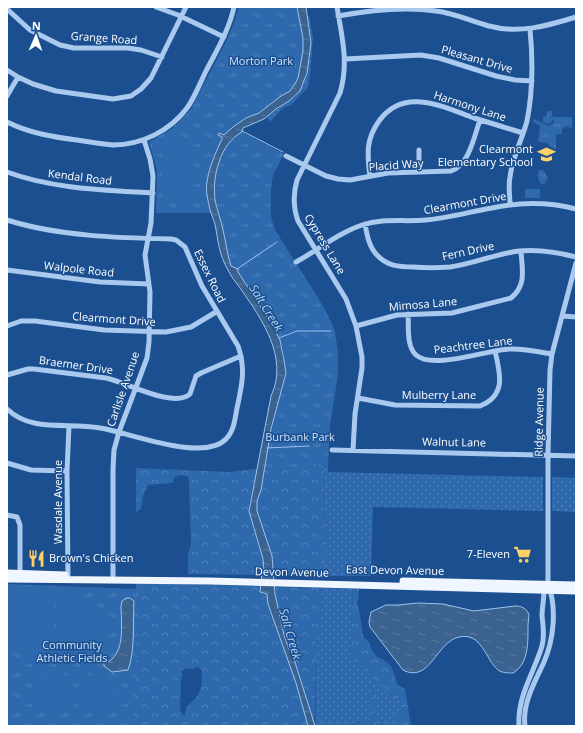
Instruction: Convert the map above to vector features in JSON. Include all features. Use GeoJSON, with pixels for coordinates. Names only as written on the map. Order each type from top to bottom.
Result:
{"type":"FeatureCollection","features":[{"type":"Feature","properties":{"kind":"main road","name":"Devon Avenue"},"geometry":{"type":"LineString","coordinates":[[7,573],[20,576],[253,580]]}},
{"type":"Feature","properties":{"kind":"main road","name":"Devon Avenue"},"geometry":{"type":"LineString","coordinates":[[7,580],[20,576]]}},
{"type":"Feature","properties":{"kind":"main road","name":"Devon Avenue"},"geometry":{"type":"LineString","coordinates":[[68,577],[142,576]]}},
{"type":"Feature","properties":{"kind":"main road","name":"East Devon Avenue"},"geometry":{"type":"LineString","coordinates":[[142,576],[548,589],[576,585]]}},
{"type":"Feature","properties":{"kind":"main road"},"geometry":{"type":"LineString","coordinates":[[548,589],[576,591]]}},
{"type":"Feature","properties":{"kind":"street"},"geometry":{"type":"LineString","coordinates":[[156,7],[182,17],[224,37]]}},
{"type":"Feature","properties":{"kind":"street"},"geometry":{"type":"LineString","coordinates":[[7,70],[33,84],[56,91],[108,98],[122,98],[137,93],[151,78],[186,7]]}},
{"type":"Feature","properties":{"kind":"street"},"geometry":{"type":"LineString","coordinates":[[7,122],[35,133],[55,138],[103,144],[127,144],[144,140],[170,125],[186,108],[224,37],[234,7]]}},
{"type":"Feature","properties":{"kind":"street","name":"Cypress Lane"},"geometry":{"type":"LineString","coordinates":[[337,7],[345,59],[344,77],[340,93],[304,165],[295,187],[294,207],[298,221],[346,299],[356,326],[362,357],[362,368],[355,414],[352,450]]}},
{"type":"Feature","properties":{"kind":"street","name":"Grange Road"},"geometry":{"type":"LineString","coordinates":[[7,9],[30,30],[60,44],[74,48],[128,48],[162,57]]}},
{"type":"Feature","properties":{"kind":"street"},"geometry":{"type":"LineString","coordinates":[[338,16],[380,9],[434,10],[458,15],[500,28],[509,29],[530,29],[576,17]]}},
{"type":"Feature","properties":{"kind":"street"},"geometry":{"type":"LineString","coordinates":[[510,205],[511,169],[524,133],[532,81],[532,49],[530,29]]}},
{"type":"Feature","properties":{"kind":"street","name":"Pleasant Drive"},"geometry":{"type":"LineString","coordinates":[[345,59],[408,55],[427,56],[454,62],[496,76],[514,80],[532,81]]}},
{"type":"Feature","properties":{"kind":"street"},"geometry":{"type":"LineString","coordinates":[[7,96],[18,77]]}},
{"type":"Feature","properties":{"kind":"street","name":"Harmony Lane"},"geometry":{"type":"LineString","coordinates":[[370,176],[367,153],[372,133],[381,118],[395,106],[412,101],[432,103],[480,120],[524,133]]}},
{"type":"Feature","properties":{"kind":"street","name":"Placid Way"},"geometry":{"type":"LineString","coordinates":[[286,156],[326,176],[338,179],[350,180],[388,173],[451,171],[459,168],[466,160],[480,120]]}},
{"type":"Feature","properties":{"kind":"street","name":"Carlisle Avenue"},"geometry":{"type":"LineString","coordinates":[[113,576],[114,450],[146,358],[149,331],[149,284],[145,255],[153,193],[152,168],[144,140]]}},
{"type":"Feature","properties":{"kind":"street"},"geometry":{"type":"LineString","coordinates":[[419,150],[419,172]]}},
{"type":"Feature","properties":{"kind":"street","name":"Kendal Road"},"geometry":{"type":"LineString","coordinates":[[7,172],[49,183],[99,190],[153,193]]}},
{"type":"Feature","properties":{"kind":"street","name":"Clearmont Drive"},"geometry":{"type":"LineString","coordinates":[[296,262],[316,251],[337,236],[365,224],[379,221],[425,220],[510,205],[531,203],[552,204],[576,209]]}},
{"type":"Feature","properties":{"kind":"street","name":"Essex Road"},"geometry":{"type":"LineString","coordinates":[[7,220],[41,228],[90,235],[176,240],[185,247],[202,286],[216,312],[234,338],[241,356],[243,378],[232,430],[225,441],[206,447],[161,444],[98,427],[29,422],[17,417],[7,409]]}},
{"type":"Feature","properties":{"kind":"street","name":"Fern Drive"},"geometry":{"type":"LineString","coordinates":[[365,224],[369,242],[376,254],[385,262],[398,267],[451,267],[508,252],[521,251],[549,251],[576,257]]}},
{"type":"Feature","properties":{"kind":"street","name":"Mimosa Lane"},"geometry":{"type":"LineString","coordinates":[[356,326],[388,317],[408,314],[452,313],[511,298],[517,293],[523,279],[521,251]]}},
{"type":"Feature","properties":{"kind":"street","name":"Ridge Avenue"},"geometry":{"type":"LineString","coordinates":[[548,589],[548,455],[550,370],[552,354],[576,263]]}},
{"type":"Feature","properties":{"kind":"street","name":"Walpole Road"},"geometry":{"type":"LineString","coordinates":[[7,270],[100,282],[149,284]]}},
{"type":"Feature","properties":{"kind":"street","name":"Clearmont Drive"},"geometry":{"type":"LineString","coordinates":[[7,326],[21,321],[35,321],[104,330],[166,332],[191,327],[216,312]]}},
{"type":"Feature","properties":{"kind":"street","name":"Peachtree Lane"},"geometry":{"type":"LineString","coordinates":[[408,314],[411,346],[413,352],[420,358],[427,360],[452,359],[495,351],[517,349],[552,354]]}},
{"type":"Feature","properties":{"kind":"street"},"geometry":{"type":"LineString","coordinates":[[562,316],[576,317]]}},
{"type":"Feature","properties":{"kind":"street","name":"Mulberry Lane"},"geometry":{"type":"LineString","coordinates":[[358,398],[395,405],[480,406],[494,398],[500,386],[495,351]]}},
{"type":"Feature","properties":{"kind":"street","name":"Braemer Drive"},"geometry":{"type":"LineString","coordinates":[[7,375],[28,369],[34,369],[106,378],[117,380],[165,398],[182,399],[190,394],[196,376],[200,373],[241,356]]}},
{"type":"Feature","properties":{"kind":"street","name":"Wasdale Avenue"},"geometry":{"type":"LineString","coordinates":[[68,577],[67,470],[69,426]]}},
{"type":"Feature","properties":{"kind":"street","name":"Walnut Lane"},"geometry":{"type":"LineString","coordinates":[[332,450],[576,456]]}},
{"type":"Feature","properties":{"kind":"street"},"geometry":{"type":"LineString","coordinates":[[7,463],[31,470],[67,470]]}},
{"type":"Feature","properties":{"kind":"street"},"geometry":{"type":"LineString","coordinates":[[7,515],[17,518],[20,525],[20,576]]}},
{"type":"Feature","properties":{"kind":"street"},"geometry":{"type":"LineString","coordinates":[[520,726],[519,711],[521,701],[543,641],[544,629],[542,614],[548,589]]}},
{"type":"Feature","properties":{"kind":"street"},"geometry":{"type":"LineString","coordinates":[[526,726],[526,706],[531,689],[544,662],[549,646],[553,619],[548,589]]}},
{"type":"Feature","properties":{"kind":"green space","name":"Morton Park"},"geometry":{"type":"Polygon","coordinates":[[[239,7],[297,7],[303,38],[303,51],[298,78],[290,91],[259,113],[246,118],[233,127],[224,136],[219,133],[222,139],[207,194],[211,213],[156,213],[157,170],[149,142],[173,128],[191,109],[226,42],[239,7]]]}},
{"type":"Feature","properties":{"kind":"green space"},"geometry":{"type":"Polygon","coordinates":[[[307,16],[309,16],[313,38],[308,87],[291,105],[285,107],[270,122],[267,117],[288,102],[302,88],[309,62],[311,44],[307,16]]]}},
{"type":"Feature","properties":{"kind":"green space"},"geometry":{"type":"Polygon","coordinates":[[[547,111],[552,111],[552,116],[554,117],[553,121],[549,124],[543,122],[543,117],[547,116],[547,111]]]}},
{"type":"Feature","properties":{"kind":"green space"},"geometry":{"type":"Polygon","coordinates":[[[554,117],[572,117],[572,129],[567,126],[562,129],[562,134],[556,134],[556,151],[552,151],[552,148],[547,143],[538,142],[540,126],[533,122],[534,119],[549,126],[554,123],[554,117]]]}},
{"type":"Feature","properties":{"kind":"green space","name":"Burbank Park"},"geometry":{"type":"Polygon","coordinates":[[[242,132],[284,154],[273,175],[271,189],[271,217],[275,230],[325,309],[335,331],[338,353],[338,375],[330,425],[328,465],[265,469],[270,435],[285,372],[283,351],[277,332],[267,314],[238,272],[238,269],[231,266],[214,191],[216,171],[223,152],[234,137],[242,132]]]}},
{"type":"Feature","properties":{"kind":"green space"},"geometry":{"type":"Polygon","coordinates":[[[162,142],[194,142],[194,200],[162,200],[162,142]]]}},
{"type":"Feature","properties":{"kind":"green space"},"geometry":{"type":"Polygon","coordinates":[[[539,170],[543,170],[548,178],[544,184],[541,184],[539,179],[539,170]]]}},
{"type":"Feature","properties":{"kind":"green space"},"geometry":{"type":"Polygon","coordinates":[[[525,189],[540,189],[540,198],[525,198],[525,189]]]}},
{"type":"Feature","properties":{"kind":"green space"},"geometry":{"type":"Polygon","coordinates":[[[271,429],[313,468],[324,470],[325,472],[324,511],[327,524],[327,544],[325,565],[322,574],[315,576],[273,575],[272,556],[257,512],[257,501],[261,490],[271,429]]]}},
{"type":"Feature","properties":{"kind":"green space"},"geometry":{"type":"Polygon","coordinates":[[[328,465],[328,472],[543,477],[543,511],[373,507],[371,576],[315,576],[319,574],[325,565],[327,524],[324,511],[325,472],[313,468],[312,466],[328,465]]]}},
{"type":"Feature","properties":{"kind":"green space"},"geometry":{"type":"Polygon","coordinates":[[[136,468],[229,472],[257,469],[249,504],[251,520],[263,559],[264,571],[261,575],[188,574],[188,554],[191,544],[188,476],[179,475],[175,477],[172,483],[148,485],[143,496],[141,509],[136,512],[136,468]]]}},
{"type":"Feature","properties":{"kind":"green space"},"geometry":{"type":"Polygon","coordinates":[[[552,477],[576,478],[576,512],[552,511],[552,477]]]}},
{"type":"Feature","properties":{"kind":"green space"},"geometry":{"type":"Polygon","coordinates":[[[136,583],[260,586],[260,592],[267,594],[268,604],[296,683],[308,726],[130,726],[136,583]],[[197,667],[194,669],[185,668],[181,672],[183,675],[181,678],[180,710],[183,715],[185,715],[188,705],[199,693],[201,687],[202,670],[197,667]]]}},
{"type":"Feature","properties":{"kind":"green space","name":"Community Athletic Fields"},"geometry":{"type":"Polygon","coordinates":[[[7,584],[139,589],[134,726],[7,726],[7,584]]]}},
{"type":"Feature","properties":{"kind":"green space"},"geometry":{"type":"Polygon","coordinates":[[[275,587],[321,588],[322,606],[320,629],[316,633],[317,657],[314,725],[293,656],[285,640],[278,614],[275,587]]]}},
{"type":"Feature","properties":{"kind":"green space"},"geometry":{"type":"Polygon","coordinates":[[[321,588],[353,589],[350,657],[369,671],[373,680],[384,686],[390,695],[403,701],[403,708],[397,718],[397,726],[377,726],[374,699],[379,695],[370,700],[371,716],[365,721],[359,722],[353,726],[315,726],[317,657],[316,633],[320,629],[322,606],[321,588]]]}},
{"type":"Feature","properties":{"kind":"green space"},"geometry":{"type":"Polygon","coordinates":[[[353,589],[359,589],[357,604],[363,636],[370,643],[371,649],[377,657],[390,665],[397,684],[405,689],[411,726],[397,726],[397,718],[403,708],[403,701],[390,695],[384,686],[373,680],[369,671],[350,657],[353,589]]]}},
{"type":"Feature","properties":{"kind":"green space"},"geometry":{"type":"Polygon","coordinates":[[[10,593],[55,594],[55,618],[9,618],[10,593]]]}},
{"type":"Feature","properties":{"kind":"green space"},"geometry":{"type":"Polygon","coordinates":[[[61,593],[83,598],[98,608],[107,625],[109,647],[63,645],[60,643],[61,593]]]}},
{"type":"Feature","properties":{"kind":"green space"},"geometry":{"type":"Polygon","coordinates":[[[7,623],[54,624],[54,648],[7,647],[7,623]]]}},
{"type":"Feature","properties":{"kind":"green space"},"geometry":{"type":"Polygon","coordinates":[[[33,674],[69,675],[71,678],[71,712],[47,707],[42,703],[35,691],[33,674]]]}},
{"type":"Feature","properties":{"kind":"green space"},"geometry":{"type":"Polygon","coordinates":[[[81,675],[118,676],[116,694],[109,705],[104,709],[97,712],[79,713],[79,678],[81,675]]]}},
{"type":"Feature","properties":{"kind":"green space"},"geometry":{"type":"Polygon","coordinates":[[[374,690],[378,692],[379,695],[374,699],[377,726],[354,726],[371,716],[370,702],[367,697],[374,690]]]}},
{"type":"Feature","properties":{"kind":"water"},"geometry":{"type":"Polygon","coordinates":[[[297,7],[306,7],[311,43],[307,73],[300,91],[264,119],[243,128],[242,132],[234,137],[223,152],[219,162],[216,171],[214,191],[231,266],[238,269],[238,272],[270,321],[280,340],[284,360],[286,373],[271,429],[261,490],[257,501],[257,511],[272,556],[275,594],[284,635],[293,656],[315,726],[308,726],[296,683],[268,604],[267,594],[260,592],[262,572],[264,571],[263,559],[249,511],[271,396],[276,382],[277,367],[275,353],[257,313],[225,264],[219,247],[206,188],[211,166],[222,139],[222,137],[218,135],[219,133],[224,135],[246,118],[259,113],[290,91],[295,84],[298,78],[303,51],[303,38],[297,7]]]}},
{"type":"Feature","properties":{"kind":"water"},"geometry":{"type":"Polygon","coordinates":[[[126,598],[130,598],[134,601],[132,655],[128,670],[112,672],[104,666],[104,663],[111,660],[119,648],[122,627],[121,606],[122,601],[126,598]]]}},
{"type":"Feature","properties":{"kind":"water"},"geometry":{"type":"Polygon","coordinates":[[[418,603],[443,604],[474,611],[515,606],[524,608],[529,615],[526,652],[522,664],[513,673],[500,671],[478,642],[473,638],[459,637],[451,640],[444,646],[427,667],[412,673],[403,670],[370,627],[369,622],[371,612],[386,605],[418,603]]]}},
{"type":"Feature","properties":{"kind":"waterway"},"geometry":{"type":"LineString","coordinates":[[242,131],[283,152]]}},
{"type":"Feature","properties":{"kind":"waterway"},"geometry":{"type":"LineString","coordinates":[[237,269],[277,242]]}},
{"type":"Feature","properties":{"kind":"waterway"},"geometry":{"type":"LineString","coordinates":[[279,338],[297,331],[331,331]]}},
{"type":"Feature","properties":{"kind":"waterway"},"geometry":{"type":"LineString","coordinates":[[267,448],[309,446]]}},
{"type":"Feature","properties":{"kind":"place","name":"Clearmont Elementary School"},"geometry":{"type":"Point","coordinates":[546,155]}},
{"type":"Feature","properties":{"kind":"place","name":"7-Eleven"},"geometry":{"type":"Point","coordinates":[523,554]}},
{"type":"Feature","properties":{"kind":"place","name":"Brown's Chicken"},"geometry":{"type":"Point","coordinates":[36,558]}},
{"type":"Feature","properties":{"kind":"water label","name":"Salt Creek"},"geometry":{"type":"Point","coordinates":[266,308]}},
{"type":"Feature","properties":{"kind":"water label","name":"Salt Creek"},"geometry":{"type":"Point","coordinates":[290,634]}}]}
